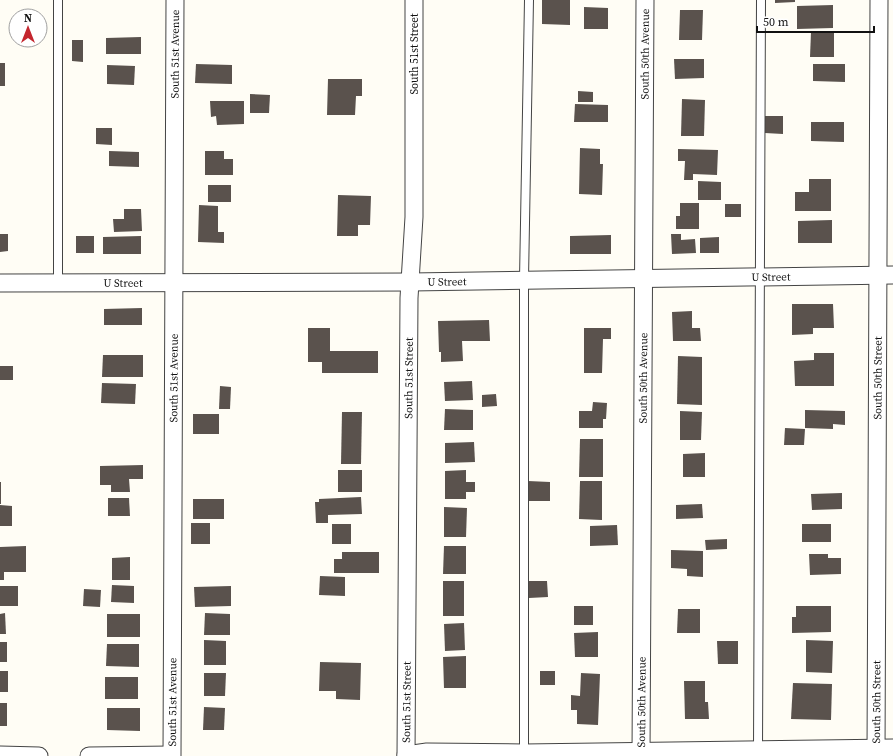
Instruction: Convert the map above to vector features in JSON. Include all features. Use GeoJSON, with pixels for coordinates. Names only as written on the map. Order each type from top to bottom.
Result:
{"type":"FeatureCollection","features":[{"type":"Feature","properties":{"kind":"street","name":"South 51st Avenue"},"geometry":{"type":"LineString","coordinates":[[172,756],[175,0]]}},
{"type":"Feature","properties":{"kind":"street","name":"South 51st Street"},"geometry":{"type":"LineString","coordinates":[[406,756],[409,298],[414,217],[414,0]]}},
{"type":"Feature","properties":{"kind":"street","name":"South 50th Avenue"},"geometry":{"type":"LineString","coordinates":[[641,753],[645,0]]}},
{"type":"Feature","properties":{"kind":"street","name":"South 50th Street"},"geometry":{"type":"LineString","coordinates":[[876,752],[885,275],[879,0]]}},
{"type":"Feature","properties":{"kind":"street","name":"U Street"},"geometry":{"type":"LineString","coordinates":[[0,283],[411,282],[643,277],[885,275]]}},
{"type":"Feature","properties":{"kind":"street"},"geometry":{"type":"LineString","coordinates":[[406,756],[427,752],[641,753],[758,749],[876,752],[893,748]]}},
{"type":"Feature","properties":{"kind":"street"},"geometry":{"type":"LineString","coordinates":[[0,755],[38,756]]}},
{"type":"Feature","properties":{"kind":"street"},"geometry":{"type":"LineString","coordinates":[[89,756],[172,756]]}},
{"type":"Feature","properties":{"kind":"lane"},"geometry":{"type":"LineString","coordinates":[[58,0],[58,282]]}},
{"type":"Feature","properties":{"kind":"lane"},"geometry":{"type":"LineString","coordinates":[[524,753],[524,279],[529,0]]}},
{"type":"Feature","properties":{"kind":"lane"},"geometry":{"type":"LineString","coordinates":[[758,749],[761,0]]}},
{"type":"Feature","properties":{"kind":"building"},"geometry":{"type":"Polygon","coordinates":[[[542,0],[570,0],[570,25],[542,24],[542,0]]]}},
{"type":"Feature","properties":{"kind":"building"},"geometry":{"type":"Polygon","coordinates":[[[775,0],[795,0],[795,2],[775,3],[775,0]]]}},
{"type":"Feature","properties":{"kind":"building"},"geometry":{"type":"Polygon","coordinates":[[[833,5],[833,28],[797,29],[797,6],[833,5]]]}},
{"type":"Feature","properties":{"kind":"building"},"geometry":{"type":"Polygon","coordinates":[[[584,7],[608,8],[608,29],[584,29],[584,7]]]}},
{"type":"Feature","properties":{"kind":"building"},"geometry":{"type":"Polygon","coordinates":[[[680,10],[703,10],[702,40],[679,40],[680,10]]]}},
{"type":"Feature","properties":{"kind":"building"},"geometry":{"type":"Polygon","coordinates":[[[811,32],[834,32],[834,57],[810,57],[811,32]]]}},
{"type":"Feature","properties":{"kind":"building"},"geometry":{"type":"Polygon","coordinates":[[[141,37],[141,54],[106,54],[106,38],[141,37]]]}},
{"type":"Feature","properties":{"kind":"building"},"geometry":{"type":"Polygon","coordinates":[[[72,40],[83,40],[83,62],[72,61],[72,40]]]}},
{"type":"Feature","properties":{"kind":"building"},"geometry":{"type":"Polygon","coordinates":[[[674,59],[704,59],[704,78],[675,79],[674,59]]]}},
{"type":"Feature","properties":{"kind":"building"},"geometry":{"type":"Polygon","coordinates":[[[0,63],[5,63],[5,86],[0,86],[0,63]]]}},
{"type":"Feature","properties":{"kind":"building"},"geometry":{"type":"Polygon","coordinates":[[[196,64],[232,65],[232,84],[195,83],[196,64]]]}},
{"type":"Feature","properties":{"kind":"building"},"geometry":{"type":"Polygon","coordinates":[[[813,64],[845,64],[845,82],[813,81],[813,64]]]}},
{"type":"Feature","properties":{"kind":"building"},"geometry":{"type":"Polygon","coordinates":[[[107,65],[135,66],[134,85],[107,84],[107,65]]]}},
{"type":"Feature","properties":{"kind":"building"},"geometry":{"type":"Polygon","coordinates":[[[328,79],[362,79],[362,96],[356,96],[355,115],[327,115],[328,79]]]}},
{"type":"Feature","properties":{"kind":"building"},"geometry":{"type":"Polygon","coordinates":[[[578,91],[593,92],[593,102],[578,102],[578,91]]]}},
{"type":"Feature","properties":{"kind":"building"},"geometry":{"type":"Polygon","coordinates":[[[250,94],[270,95],[269,113],[250,113],[250,94]]]}},
{"type":"Feature","properties":{"kind":"building"},"geometry":{"type":"Polygon","coordinates":[[[682,99],[705,100],[704,136],[681,136],[682,99]]]}},
{"type":"Feature","properties":{"kind":"building"},"geometry":{"type":"Polygon","coordinates":[[[210,101],[244,101],[244,124],[217,125],[216,116],[211,117],[210,101]]]}},
{"type":"Feature","properties":{"kind":"building"},"geometry":{"type":"Polygon","coordinates":[[[575,104],[608,105],[608,122],[574,122],[575,104]]]}},
{"type":"Feature","properties":{"kind":"building"},"geometry":{"type":"Polygon","coordinates":[[[765,116],[783,116],[783,134],[765,133],[765,116]]]}},
{"type":"Feature","properties":{"kind":"building"},"geometry":{"type":"Polygon","coordinates":[[[811,122],[844,122],[844,142],[811,141],[811,122]]]}},
{"type":"Feature","properties":{"kind":"building"},"geometry":{"type":"Polygon","coordinates":[[[96,128],[112,128],[112,145],[96,144],[96,128]]]}},
{"type":"Feature","properties":{"kind":"building"},"geometry":{"type":"Polygon","coordinates":[[[580,148],[600,149],[600,164],[603,164],[602,195],[579,194],[580,148]]]}},
{"type":"Feature","properties":{"kind":"building"},"geometry":{"type":"Polygon","coordinates":[[[678,149],[718,150],[717,175],[693,174],[693,180],[684,180],[685,161],[678,161],[678,149]]]}},
{"type":"Feature","properties":{"kind":"building"},"geometry":{"type":"Polygon","coordinates":[[[109,151],[139,152],[139,167],[109,166],[109,151]]]}},
{"type":"Feature","properties":{"kind":"building"},"geometry":{"type":"Polygon","coordinates":[[[205,151],[224,151],[224,159],[233,159],[233,175],[205,175],[205,151]]]}},
{"type":"Feature","properties":{"kind":"building"},"geometry":{"type":"Polygon","coordinates":[[[809,179],[831,179],[831,211],[795,211],[795,192],[809,192],[809,179]]]}},
{"type":"Feature","properties":{"kind":"building"},"geometry":{"type":"Polygon","coordinates":[[[698,181],[721,182],[721,200],[698,200],[698,181]]]}},
{"type":"Feature","properties":{"kind":"building"},"geometry":{"type":"Polygon","coordinates":[[[208,185],[231,185],[231,202],[208,202],[208,185]]]}},
{"type":"Feature","properties":{"kind":"building"},"geometry":{"type":"Polygon","coordinates":[[[338,195],[371,196],[370,225],[358,225],[358,236],[337,236],[338,195]]]}},
{"type":"Feature","properties":{"kind":"building"},"geometry":{"type":"Polygon","coordinates":[[[680,203],[699,203],[699,229],[676,229],[676,216],[680,216],[680,203]]]}},
{"type":"Feature","properties":{"kind":"building"},"geometry":{"type":"Polygon","coordinates":[[[725,204],[741,204],[741,217],[725,217],[725,204]]]}},
{"type":"Feature","properties":{"kind":"building"},"geometry":{"type":"Polygon","coordinates":[[[199,205],[218,206],[218,232],[224,232],[224,243],[198,242],[199,205]]]}},
{"type":"Feature","properties":{"kind":"building"},"geometry":{"type":"Polygon","coordinates":[[[124,209],[141,209],[142,231],[114,232],[113,219],[124,219],[124,209]]]}},
{"type":"Feature","properties":{"kind":"building"},"geometry":{"type":"Polygon","coordinates":[[[832,220],[832,243],[798,243],[798,221],[832,220]]]}},
{"type":"Feature","properties":{"kind":"building"},"geometry":{"type":"Polygon","coordinates":[[[0,234],[8,234],[8,251],[0,252],[0,234]]]}},
{"type":"Feature","properties":{"kind":"building"},"geometry":{"type":"Polygon","coordinates":[[[671,234],[681,234],[681,240],[695,239],[696,253],[672,254],[671,234]]]}},
{"type":"Feature","properties":{"kind":"building"},"geometry":{"type":"Polygon","coordinates":[[[611,235],[611,254],[570,254],[570,236],[611,235]]]}},
{"type":"Feature","properties":{"kind":"building"},"geometry":{"type":"Polygon","coordinates":[[[76,236],[94,236],[94,253],[76,253],[76,236]]]}},
{"type":"Feature","properties":{"kind":"building"},"geometry":{"type":"Polygon","coordinates":[[[141,236],[141,254],[103,254],[103,237],[141,236]]]}},
{"type":"Feature","properties":{"kind":"building"},"geometry":{"type":"Polygon","coordinates":[[[719,237],[719,253],[700,253],[700,238],[719,237]]]}},
{"type":"Feature","properties":{"kind":"building"},"geometry":{"type":"Polygon","coordinates":[[[792,304],[833,304],[834,328],[813,328],[813,334],[792,335],[792,304]]]}},
{"type":"Feature","properties":{"kind":"building"},"geometry":{"type":"Polygon","coordinates":[[[142,308],[142,325],[104,325],[104,309],[142,308]]]}},
{"type":"Feature","properties":{"kind":"building"},"geometry":{"type":"Polygon","coordinates":[[[692,311],[692,328],[700,328],[701,341],[673,341],[672,312],[692,311]]]}},
{"type":"Feature","properties":{"kind":"building"},"geometry":{"type":"Polygon","coordinates":[[[489,320],[490,341],[462,341],[463,361],[441,362],[441,352],[439,352],[438,321],[489,320]]]}},
{"type":"Feature","properties":{"kind":"building"},"geometry":{"type":"Polygon","coordinates":[[[308,328],[330,328],[330,351],[378,351],[378,373],[322,373],[322,362],[308,362],[308,328]]]}},
{"type":"Feature","properties":{"kind":"building"},"geometry":{"type":"Polygon","coordinates":[[[584,328],[611,328],[611,339],[603,339],[602,373],[584,373],[584,328]]]}},
{"type":"Feature","properties":{"kind":"building"},"geometry":{"type":"Polygon","coordinates":[[[814,353],[834,353],[834,386],[795,386],[794,361],[814,360],[814,353]]]}},
{"type":"Feature","properties":{"kind":"building"},"geometry":{"type":"Polygon","coordinates":[[[103,355],[143,355],[143,377],[102,377],[103,355]]]}},
{"type":"Feature","properties":{"kind":"building"},"geometry":{"type":"Polygon","coordinates":[[[678,356],[702,357],[702,405],[677,404],[678,356]]]}},
{"type":"Feature","properties":{"kind":"building"},"geometry":{"type":"Polygon","coordinates":[[[0,366],[13,366],[13,380],[0,380],[0,366]]]}},
{"type":"Feature","properties":{"kind":"building"},"geometry":{"type":"Polygon","coordinates":[[[472,381],[473,400],[445,401],[444,382],[472,381]]]}},
{"type":"Feature","properties":{"kind":"building"},"geometry":{"type":"Polygon","coordinates":[[[102,383],[136,384],[135,404],[101,403],[102,383]]]}},
{"type":"Feature","properties":{"kind":"building"},"geometry":{"type":"Polygon","coordinates":[[[220,386],[231,387],[230,409],[219,409],[220,386]]]}},
{"type":"Feature","properties":{"kind":"building"},"geometry":{"type":"Polygon","coordinates":[[[496,394],[497,406],[482,407],[482,395],[496,394]]]}},
{"type":"Feature","properties":{"kind":"building"},"geometry":{"type":"Polygon","coordinates":[[[593,402],[607,403],[606,419],[603,419],[603,428],[579,428],[579,411],[592,411],[593,402]]]}},
{"type":"Feature","properties":{"kind":"building"},"geometry":{"type":"Polygon","coordinates":[[[445,409],[473,410],[473,430],[444,430],[445,409]]]}},
{"type":"Feature","properties":{"kind":"building"},"geometry":{"type":"Polygon","coordinates":[[[805,410],[845,411],[845,425],[833,424],[833,429],[805,428],[805,410]]]}},
{"type":"Feature","properties":{"kind":"building"},"geometry":{"type":"Polygon","coordinates":[[[680,411],[702,412],[701,440],[680,440],[680,411]]]}},
{"type":"Feature","properties":{"kind":"building"},"geometry":{"type":"Polygon","coordinates":[[[342,412],[362,412],[361,464],[341,464],[342,412]]]}},
{"type":"Feature","properties":{"kind":"building"},"geometry":{"type":"Polygon","coordinates":[[[193,414],[219,414],[219,434],[193,434],[193,414]]]}},
{"type":"Feature","properties":{"kind":"building"},"geometry":{"type":"Polygon","coordinates":[[[785,428],[805,429],[804,445],[784,445],[785,428]]]}},
{"type":"Feature","properties":{"kind":"building"},"geometry":{"type":"Polygon","coordinates":[[[580,439],[603,439],[603,477],[579,477],[580,439]]]}},
{"type":"Feature","properties":{"kind":"building"},"geometry":{"type":"Polygon","coordinates":[[[474,442],[475,462],[445,463],[445,443],[474,442]]]}},
{"type":"Feature","properties":{"kind":"building"},"geometry":{"type":"Polygon","coordinates":[[[705,453],[705,477],[683,477],[683,454],[705,453]]]}},
{"type":"Feature","properties":{"kind":"building"},"geometry":{"type":"Polygon","coordinates":[[[143,465],[143,479],[129,479],[130,492],[111,492],[111,485],[100,485],[100,466],[143,465]]]}},
{"type":"Feature","properties":{"kind":"building"},"geometry":{"type":"Polygon","coordinates":[[[338,470],[362,470],[362,492],[338,492],[338,470]]]}},
{"type":"Feature","properties":{"kind":"building"},"geometry":{"type":"Polygon","coordinates":[[[466,470],[466,482],[475,482],[475,492],[466,492],[466,499],[445,499],[445,471],[466,470]]]}},
{"type":"Feature","properties":{"kind":"building"},"geometry":{"type":"Polygon","coordinates":[[[528,481],[550,482],[550,501],[528,501],[528,481]]]}},
{"type":"Feature","properties":{"kind":"building"},"geometry":{"type":"Polygon","coordinates":[[[580,481],[602,481],[602,520],[579,519],[580,481]]]}},
{"type":"Feature","properties":{"kind":"building"},"geometry":{"type":"Polygon","coordinates":[[[1,482],[1,504],[0,504],[1,482]]]}},
{"type":"Feature","properties":{"kind":"building"},"geometry":{"type":"Polygon","coordinates":[[[842,493],[842,509],[812,510],[811,494],[842,493]]]}},
{"type":"Feature","properties":{"kind":"building"},"geometry":{"type":"Polygon","coordinates":[[[361,497],[362,514],[328,515],[328,523],[316,523],[315,502],[319,502],[319,499],[361,497]]]}},
{"type":"Feature","properties":{"kind":"building"},"geometry":{"type":"Polygon","coordinates":[[[108,498],[129,498],[130,516],[108,516],[108,498]]]}},
{"type":"Feature","properties":{"kind":"building"},"geometry":{"type":"Polygon","coordinates":[[[193,499],[224,499],[224,519],[193,519],[193,499]]]}},
{"type":"Feature","properties":{"kind":"building"},"geometry":{"type":"Polygon","coordinates":[[[702,504],[703,518],[676,519],[676,505],[702,504]]]}},
{"type":"Feature","properties":{"kind":"building"},"geometry":{"type":"Polygon","coordinates":[[[0,505],[12,506],[12,526],[0,526],[0,505]]]}},
{"type":"Feature","properties":{"kind":"building"},"geometry":{"type":"Polygon","coordinates":[[[444,507],[467,508],[466,537],[444,537],[444,507]]]}},
{"type":"Feature","properties":{"kind":"building"},"geometry":{"type":"Polygon","coordinates":[[[191,523],[210,523],[210,544],[191,544],[191,523]]]}},
{"type":"Feature","properties":{"kind":"building"},"geometry":{"type":"Polygon","coordinates":[[[332,524],[351,524],[351,544],[332,544],[332,524]]]}},
{"type":"Feature","properties":{"kind":"building"},"geometry":{"type":"Polygon","coordinates":[[[802,524],[831,524],[831,542],[802,542],[802,524]]]}},
{"type":"Feature","properties":{"kind":"building"},"geometry":{"type":"Polygon","coordinates":[[[617,525],[618,545],[590,546],[590,526],[617,525]]]}},
{"type":"Feature","properties":{"kind":"building"},"geometry":{"type":"Polygon","coordinates":[[[727,539],[727,549],[706,550],[705,540],[727,539]]]}},
{"type":"Feature","properties":{"kind":"building"},"geometry":{"type":"Polygon","coordinates":[[[26,546],[26,572],[4,572],[4,580],[0,580],[0,547],[26,546]]]}},
{"type":"Feature","properties":{"kind":"building"},"geometry":{"type":"Polygon","coordinates":[[[444,546],[466,546],[466,574],[443,574],[444,546]]]}},
{"type":"Feature","properties":{"kind":"building"},"geometry":{"type":"Polygon","coordinates":[[[671,550],[703,551],[703,577],[687,576],[687,569],[671,568],[671,550]]]}},
{"type":"Feature","properties":{"kind":"building"},"geometry":{"type":"Polygon","coordinates":[[[342,552],[379,552],[379,573],[334,573],[334,559],[342,559],[342,552]]]}},
{"type":"Feature","properties":{"kind":"building"},"geometry":{"type":"Polygon","coordinates":[[[809,554],[828,554],[828,558],[841,558],[841,574],[810,575],[809,554]]]}},
{"type":"Feature","properties":{"kind":"building"},"geometry":{"type":"Polygon","coordinates":[[[130,557],[130,580],[112,580],[112,558],[130,557]]]}},
{"type":"Feature","properties":{"kind":"building"},"geometry":{"type":"Polygon","coordinates":[[[320,576],[345,577],[345,596],[319,595],[320,576]]]}},
{"type":"Feature","properties":{"kind":"building"},"geometry":{"type":"Polygon","coordinates":[[[443,581],[464,581],[464,616],[443,616],[443,581]]]}},
{"type":"Feature","properties":{"kind":"building"},"geometry":{"type":"Polygon","coordinates":[[[529,581],[547,581],[548,597],[529,598],[529,581]]]}},
{"type":"Feature","properties":{"kind":"building"},"geometry":{"type":"Polygon","coordinates":[[[112,585],[134,586],[134,603],[111,602],[112,585]]]}},
{"type":"Feature","properties":{"kind":"building"},"geometry":{"type":"Polygon","coordinates":[[[0,586],[18,586],[18,606],[0,606],[0,586]]]}},
{"type":"Feature","properties":{"kind":"building"},"geometry":{"type":"Polygon","coordinates":[[[231,586],[231,606],[195,607],[194,587],[231,586]]]}},
{"type":"Feature","properties":{"kind":"building"},"geometry":{"type":"Polygon","coordinates":[[[84,589],[101,590],[100,607],[83,606],[84,589]]]}},
{"type":"Feature","properties":{"kind":"building"},"geometry":{"type":"Polygon","coordinates":[[[574,606],[593,606],[593,625],[574,625],[574,606]]]}},
{"type":"Feature","properties":{"kind":"building"},"geometry":{"type":"Polygon","coordinates":[[[796,606],[831,606],[831,632],[792,633],[792,617],[796,617],[796,606]]]}},
{"type":"Feature","properties":{"kind":"building"},"geometry":{"type":"Polygon","coordinates":[[[678,609],[700,609],[700,633],[677,633],[678,609]]]}},
{"type":"Feature","properties":{"kind":"building"},"geometry":{"type":"Polygon","coordinates":[[[5,613],[6,634],[0,634],[0,614],[5,613]]]}},
{"type":"Feature","properties":{"kind":"building"},"geometry":{"type":"Polygon","coordinates":[[[205,613],[230,614],[230,635],[204,635],[205,613]]]}},
{"type":"Feature","properties":{"kind":"building"},"geometry":{"type":"Polygon","coordinates":[[[107,614],[140,614],[140,637],[107,637],[107,614]]]}},
{"type":"Feature","properties":{"kind":"building"},"geometry":{"type":"Polygon","coordinates":[[[464,623],[465,650],[445,651],[444,624],[464,623]]]}},
{"type":"Feature","properties":{"kind":"building"},"geometry":{"type":"Polygon","coordinates":[[[598,632],[598,657],[575,657],[574,633],[598,632]]]}},
{"type":"Feature","properties":{"kind":"building"},"geometry":{"type":"Polygon","coordinates":[[[204,640],[226,641],[226,665],[204,665],[204,640]]]}},
{"type":"Feature","properties":{"kind":"building"},"geometry":{"type":"Polygon","coordinates":[[[806,640],[833,641],[832,673],[806,672],[806,640]]]}},
{"type":"Feature","properties":{"kind":"building"},"geometry":{"type":"Polygon","coordinates":[[[717,641],[738,641],[738,664],[718,664],[717,641]]]}},
{"type":"Feature","properties":{"kind":"building"},"geometry":{"type":"Polygon","coordinates":[[[0,642],[7,642],[7,662],[0,662],[0,642]]]}},
{"type":"Feature","properties":{"kind":"building"},"geometry":{"type":"Polygon","coordinates":[[[107,644],[139,644],[139,667],[106,666],[107,644]]]}},
{"type":"Feature","properties":{"kind":"building"},"geometry":{"type":"Polygon","coordinates":[[[466,656],[466,688],[444,688],[443,657],[466,656]]]}},
{"type":"Feature","properties":{"kind":"building"},"geometry":{"type":"Polygon","coordinates":[[[320,662],[361,663],[360,700],[336,699],[336,691],[319,691],[320,662]]]}},
{"type":"Feature","properties":{"kind":"building"},"geometry":{"type":"Polygon","coordinates":[[[0,671],[8,671],[8,692],[0,692],[0,671]]]}},
{"type":"Feature","properties":{"kind":"building"},"geometry":{"type":"Polygon","coordinates":[[[540,671],[555,671],[555,685],[540,685],[540,671]]]}},
{"type":"Feature","properties":{"kind":"building"},"geometry":{"type":"Polygon","coordinates":[[[204,673],[226,673],[225,696],[204,696],[204,673]]]}},
{"type":"Feature","properties":{"kind":"building"},"geometry":{"type":"Polygon","coordinates":[[[581,673],[600,674],[598,725],[577,724],[577,710],[571,710],[571,695],[580,696],[581,673]]]}},
{"type":"Feature","properties":{"kind":"building"},"geometry":{"type":"Polygon","coordinates":[[[105,677],[138,677],[138,699],[105,699],[105,677]]]}},
{"type":"Feature","properties":{"kind":"building"},"geometry":{"type":"Polygon","coordinates":[[[684,681],[705,681],[705,702],[708,702],[709,719],[685,719],[684,681]]]}},
{"type":"Feature","properties":{"kind":"building"},"geometry":{"type":"Polygon","coordinates":[[[793,683],[832,684],[831,720],[791,719],[793,683]]]}},
{"type":"Feature","properties":{"kind":"building"},"geometry":{"type":"Polygon","coordinates":[[[0,703],[7,703],[7,726],[0,726],[0,703]]]}},
{"type":"Feature","properties":{"kind":"building"},"geometry":{"type":"Polygon","coordinates":[[[204,707],[225,708],[224,730],[203,730],[204,707]]]}},
{"type":"Feature","properties":{"kind":"building"},"geometry":{"type":"Polygon","coordinates":[[[107,708],[140,708],[140,731],[107,730],[107,708]]]}}]}
